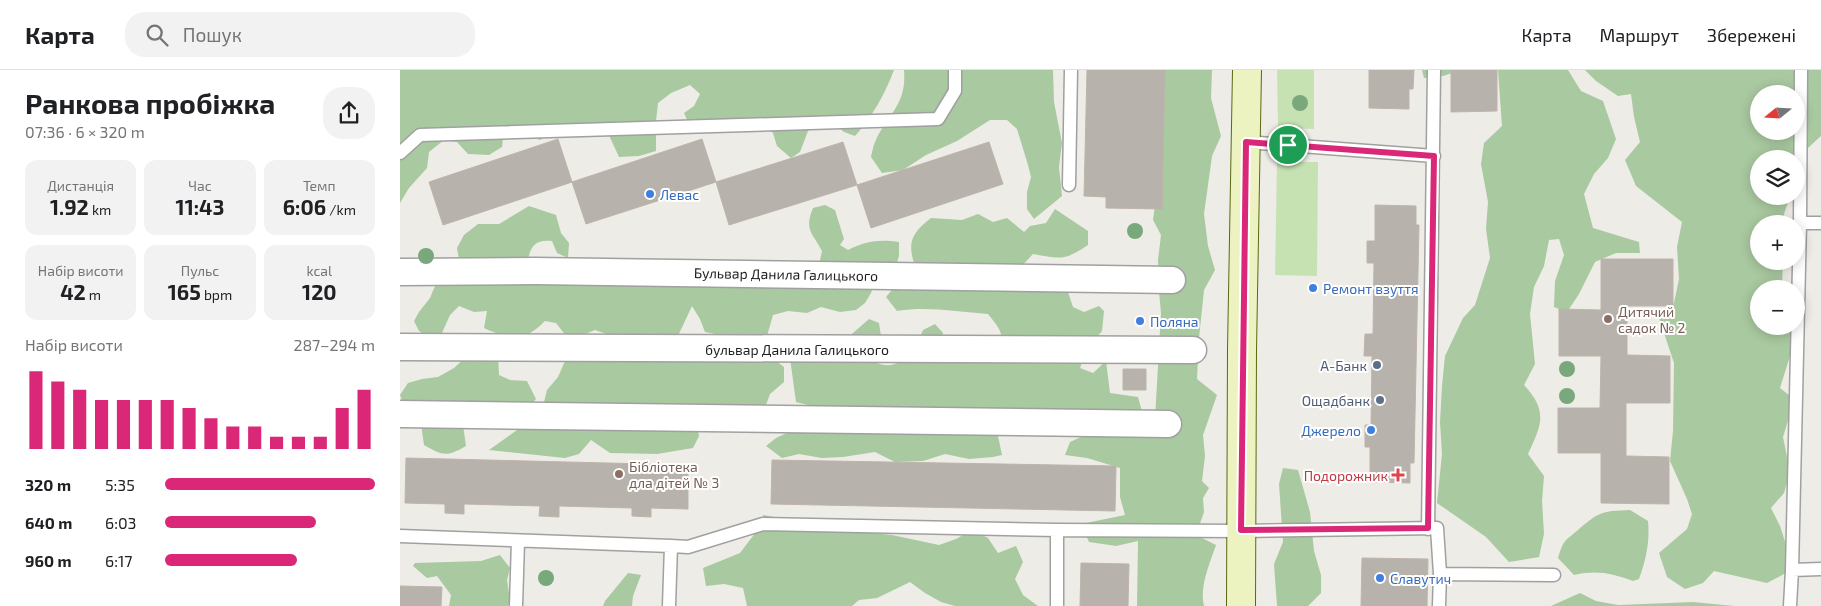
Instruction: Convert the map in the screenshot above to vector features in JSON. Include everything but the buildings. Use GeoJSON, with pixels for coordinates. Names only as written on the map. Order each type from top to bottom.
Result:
{"type":"FeatureCollection","features":[{"type":"Feature","properties":{"kind":"main road"},"geometry":{"type":"LineString","coordinates":[[1241,606],[1247,70]]}},
{"type":"Feature","properties":{"kind":"street","name":"Бульвар Данила Галицького"},"geometry":{"type":"LineString","coordinates":[[400,272],[535,270],[1172,280]]}},
{"type":"Feature","properties":{"kind":"street","name":"бульвар Данила Галицького"},"geometry":{"type":"LineString","coordinates":[[400,347],[1193,350]]}},
{"type":"Feature","properties":{"kind":"street"},"geometry":{"type":"LineString","coordinates":[[400,414],[1168,424]]}},
{"type":"Feature","properties":{"kind":"lane"},"geometry":{"type":"LineString","coordinates":[[400,153],[420,135],[938,119],[955,91],[955,70]]}},
{"type":"Feature","properties":{"kind":"lane"},"geometry":{"type":"LineString","coordinates":[[1069,185],[1071,70]]}},
{"type":"Feature","properties":{"kind":"lane"},"geometry":{"type":"LineString","coordinates":[[1428,528],[1434,70]]}},
{"type":"Feature","properties":{"kind":"lane"},"geometry":{"type":"LineString","coordinates":[[1800,215],[1801,70]]}},
{"type":"Feature","properties":{"kind":"lane"},"geometry":{"type":"LineString","coordinates":[[1246,142],[1434,156]]}},
{"type":"Feature","properties":{"kind":"lane"},"geometry":{"type":"LineString","coordinates":[[1805,223],[1821,223]]}},
{"type":"Feature","properties":{"kind":"lane"},"geometry":{"type":"LineString","coordinates":[[1790,606],[1799,270]]}},
{"type":"Feature","properties":{"kind":"lane"},"geometry":{"type":"LineString","coordinates":[[400,536],[688,547],[762,524],[1057,530],[1437,528],[1440,574],[1439,606]]}},
{"type":"Feature","properties":{"kind":"lane"},"geometry":{"type":"LineString","coordinates":[[1056,606],[1057,530]]}},
{"type":"Feature","properties":{"kind":"lane"},"geometry":{"type":"LineString","coordinates":[[516,606],[518,541]]}},
{"type":"Feature","properties":{"kind":"lane"},"geometry":{"type":"LineString","coordinates":[[669,606],[671,546]]}},
{"type":"Feature","properties":{"kind":"lane"},"geometry":{"type":"LineString","coordinates":[[1792,570],[1821,569]]}},
{"type":"Feature","properties":{"kind":"lane"},"geometry":{"type":"LineString","coordinates":[[1440,574],[1554,575]]}},
{"type":"Feature","properties":{"kind":"green space"},"geometry":{"type":"Polygon","coordinates":[[[400,70],[894,70],[878,105],[855,136],[844,132],[832,122],[819,123],[808,131],[800,152],[791,158],[777,146],[773,133],[766,127],[739,132],[727,130],[692,131],[684,113],[694,106],[700,94],[690,85],[671,93],[658,103],[656,151],[639,156],[619,157],[607,131],[553,132],[540,140],[523,133],[504,130],[502,147],[489,155],[468,154],[457,142],[444,140],[429,152],[427,168],[409,188],[400,203],[400,70]]]}},
{"type":"Feature","properties":{"kind":"green space"},"geometry":{"type":"Polygon","coordinates":[[[904,70],[1053,70],[1054,102],[1062,143],[1059,167],[1062,196],[1034,219],[1027,209],[1027,192],[1031,177],[1028,165],[1017,129],[1007,120],[990,120],[957,141],[926,155],[903,170],[882,173],[871,157],[880,132],[899,101],[904,82],[904,70]]]}},
{"type":"Feature","properties":{"kind":"green space"},"geometry":{"type":"Polygon","coordinates":[[[1156,70],[1212,70],[1211,98],[1221,136],[1212,156],[1204,214],[1208,246],[1215,270],[1204,290],[1197,379],[1217,395],[1203,435],[1205,456],[1202,481],[1209,488],[1203,498],[1204,512],[1196,535],[1216,545],[1204,583],[1204,606],[1137,606],[1138,541],[1116,546],[1089,542],[1081,524],[1125,515],[1120,497],[1120,468],[1087,458],[1065,455],[1070,442],[1094,431],[1116,436],[1149,437],[1155,419],[1161,313],[1158,260],[1161,235],[1153,220],[1157,190],[1156,70]]]}},
{"type":"Feature","properties":{"kind":"green space"},"geometry":{"type":"Polygon","coordinates":[[[1277,70],[1314,70],[1314,129],[1278,128],[1277,70]]]}},
{"type":"Feature","properties":{"kind":"green space"},"geometry":{"type":"Polygon","coordinates":[[[1422,70],[1462,70],[1443,76],[1424,78],[1422,70]]]}},
{"type":"Feature","properties":{"kind":"green space"},"geometry":{"type":"Polygon","coordinates":[[[1498,70],[1568,70],[1581,91],[1603,101],[1616,139],[1608,158],[1594,174],[1584,194],[1593,228],[1639,242],[1640,253],[1616,253],[1595,262],[1579,294],[1567,312],[1554,307],[1555,281],[1564,255],[1559,239],[1549,240],[1544,266],[1534,287],[1530,314],[1535,364],[1524,385],[1532,394],[1540,410],[1537,434],[1528,454],[1544,476],[1542,501],[1544,534],[1539,557],[1509,562],[1486,537],[1437,503],[1442,454],[1440,422],[1445,356],[1463,318],[1475,305],[1490,258],[1486,229],[1488,202],[1481,164],[1484,143],[1502,126],[1498,70]]]}},
{"type":"Feature","properties":{"kind":"green space"},"geometry":{"type":"Polygon","coordinates":[[[1585,70],[1821,70],[1821,136],[1805,151],[1750,150],[1750,205],[1787,205],[1784,215],[1750,215],[1750,270],[1783,270],[1782,280],[1750,280],[1750,335],[1793,335],[1790,356],[1780,388],[1790,396],[1791,411],[1783,437],[1790,472],[1784,493],[1771,508],[1780,526],[1788,551],[1786,573],[1767,583],[1714,571],[1703,583],[1685,589],[1667,577],[1659,553],[1687,529],[1692,514],[1670,461],[1673,431],[1674,363],[1659,318],[1674,303],[1679,279],[1677,247],[1682,222],[1636,186],[1625,160],[1640,142],[1631,94],[1618,96],[1596,81],[1585,70]]]}},
{"type":"Feature","properties":{"kind":"green space"},"geometry":{"type":"Polygon","coordinates":[[[1277,162],[1318,162],[1317,276],[1275,275],[1277,162]]]}},
{"type":"Feature","properties":{"kind":"green space"},"geometry":{"type":"Polygon","coordinates":[[[825,205],[835,210],[844,239],[840,245],[848,250],[873,242],[899,242],[899,256],[895,269],[878,272],[871,293],[865,303],[856,310],[840,312],[821,307],[807,313],[788,311],[773,315],[767,336],[725,336],[705,332],[692,306],[677,338],[629,342],[595,330],[567,337],[556,323],[545,321],[530,333],[523,336],[509,337],[484,328],[487,311],[474,312],[459,306],[450,315],[441,335],[429,338],[419,331],[414,321],[430,298],[435,286],[460,265],[457,248],[464,235],[478,224],[499,224],[529,206],[556,215],[561,233],[569,243],[568,258],[557,253],[552,241],[536,244],[529,255],[527,267],[819,265],[822,251],[810,231],[809,221],[813,208],[825,205]]]}},
{"type":"Feature","properties":{"kind":"green space"},"geometry":{"type":"Polygon","coordinates":[[[1055,209],[1088,231],[1088,245],[1073,254],[1056,258],[1033,254],[1018,270],[1067,289],[1073,307],[1084,312],[1099,306],[1104,311],[1102,331],[1087,349],[1080,368],[1093,373],[1106,361],[1110,393],[1138,397],[1143,415],[814,419],[808,405],[796,402],[790,358],[845,340],[869,319],[879,323],[882,343],[875,362],[892,365],[899,362],[911,352],[923,330],[935,324],[943,333],[942,355],[967,362],[993,361],[1001,341],[1001,336],[998,327],[988,314],[932,309],[897,311],[886,297],[914,263],[911,249],[913,238],[931,218],[962,220],[978,214],[993,222],[1007,218],[1024,232],[1030,226],[1046,223],[1055,209]]]}},
{"type":"Feature","properties":{"kind":"green space"},"geometry":{"type":"Polygon","coordinates":[[[498,353],[499,375],[510,380],[527,381],[536,399],[529,407],[495,423],[478,428],[463,425],[466,446],[454,452],[445,454],[424,445],[421,424],[411,424],[400,395],[408,383],[438,377],[454,368],[468,355],[498,353]]]}},
{"type":"Feature","properties":{"kind":"green space"},"geometry":{"type":"Polygon","coordinates":[[[767,354],[784,367],[784,382],[770,394],[763,413],[543,406],[547,390],[558,377],[565,361],[579,357],[590,361],[767,354]]]}},
{"type":"Feature","properties":{"kind":"green space"},"geometry":{"type":"Polygon","coordinates":[[[568,423],[598,431],[613,426],[697,425],[699,436],[693,448],[657,454],[610,453],[591,440],[579,454],[565,458],[489,450],[517,430],[568,423]]]}},
{"type":"Feature","properties":{"kind":"green space"},"geometry":{"type":"Polygon","coordinates":[[[976,430],[998,436],[1002,455],[969,459],[945,454],[923,461],[895,462],[875,452],[843,457],[822,458],[799,454],[782,458],[766,446],[776,438],[789,432],[824,434],[976,430]]]}},
{"type":"Feature","properties":{"kind":"green space"},"geometry":{"type":"Polygon","coordinates":[[[1283,468],[1298,470],[1310,512],[1314,551],[1321,575],[1321,593],[1308,606],[1277,606],[1274,564],[1283,542],[1279,484],[1283,468]]]}},
{"type":"Feature","properties":{"kind":"green space"},"geometry":{"type":"Polygon","coordinates":[[[1630,510],[1648,521],[1647,550],[1639,579],[1633,581],[1611,574],[1597,573],[1574,575],[1558,558],[1565,541],[1591,519],[1606,512],[1630,510]]]}},
{"type":"Feature","properties":{"kind":"green space"},"geometry":{"type":"Polygon","coordinates":[[[763,515],[852,531],[892,535],[939,545],[956,539],[972,530],[988,538],[998,553],[1016,546],[1023,562],[1015,579],[1023,595],[1038,606],[955,606],[941,602],[910,582],[877,598],[859,600],[852,606],[747,606],[743,588],[724,584],[706,586],[703,568],[740,553],[762,524],[763,515]]]}},
{"type":"Feature","properties":{"kind":"green space"},"geometry":{"type":"Polygon","coordinates":[[[500,555],[510,568],[507,580],[510,600],[508,606],[449,606],[451,595],[437,576],[427,578],[413,566],[415,563],[481,561],[500,555]]]}},
{"type":"Feature","properties":{"kind":"green space"},"geometry":{"type":"Polygon","coordinates":[[[628,573],[641,575],[633,596],[632,606],[603,606],[605,601],[628,573]]]}},
{"type":"Feature","properties":{"kind":"green space"},"geometry":{"type":"Polygon","coordinates":[[[1580,593],[1596,601],[1618,605],[1693,602],[1734,606],[1551,606],[1580,593]]]}},
{"type":"Feature","properties":{"kind":"place","name":"Левас"},"geometry":{"type":"Point","coordinates":[650,194]}},
{"type":"Feature","properties":{"kind":"place","name":"Ремонт взуття"},"geometry":{"type":"Point","coordinates":[1313,288]}},
{"type":"Feature","properties":{"kind":"place","name":"Дитячий садок № 2"},"geometry":{"type":"Point","coordinates":[1608,319]}},
{"type":"Feature","properties":{"kind":"place","name":"Поляна"},"geometry":{"type":"Point","coordinates":[1140,321]}},
{"type":"Feature","properties":{"kind":"place","name":"А-Банк"},"geometry":{"type":"Point","coordinates":[1377,365]}},
{"type":"Feature","properties":{"kind":"place","name":"Ощадбанк"},"geometry":{"type":"Point","coordinates":[1380,400]}},
{"type":"Feature","properties":{"kind":"place","name":"Джерело"},"geometry":{"type":"Point","coordinates":[1371,430]}},
{"type":"Feature","properties":{"kind":"place","name":"Бібліотека дла дітей № 3"},"geometry":{"type":"Point","coordinates":[619,474]}},
{"type":"Feature","properties":{"kind":"place","name":"Подорожник"},"geometry":{"type":"Point","coordinates":[1398,475]}},
{"type":"Feature","properties":{"kind":"place","name":"Славутич"},"geometry":{"type":"Point","coordinates":[1380,578]}},
{"type":"Feature","properties":{"kind":"route"},"geometry":{"type":"LineString","coordinates":[[1246,142],[1288,145],[1434,156],[1428,528],[1241,530],[1246,142]]}}]}
